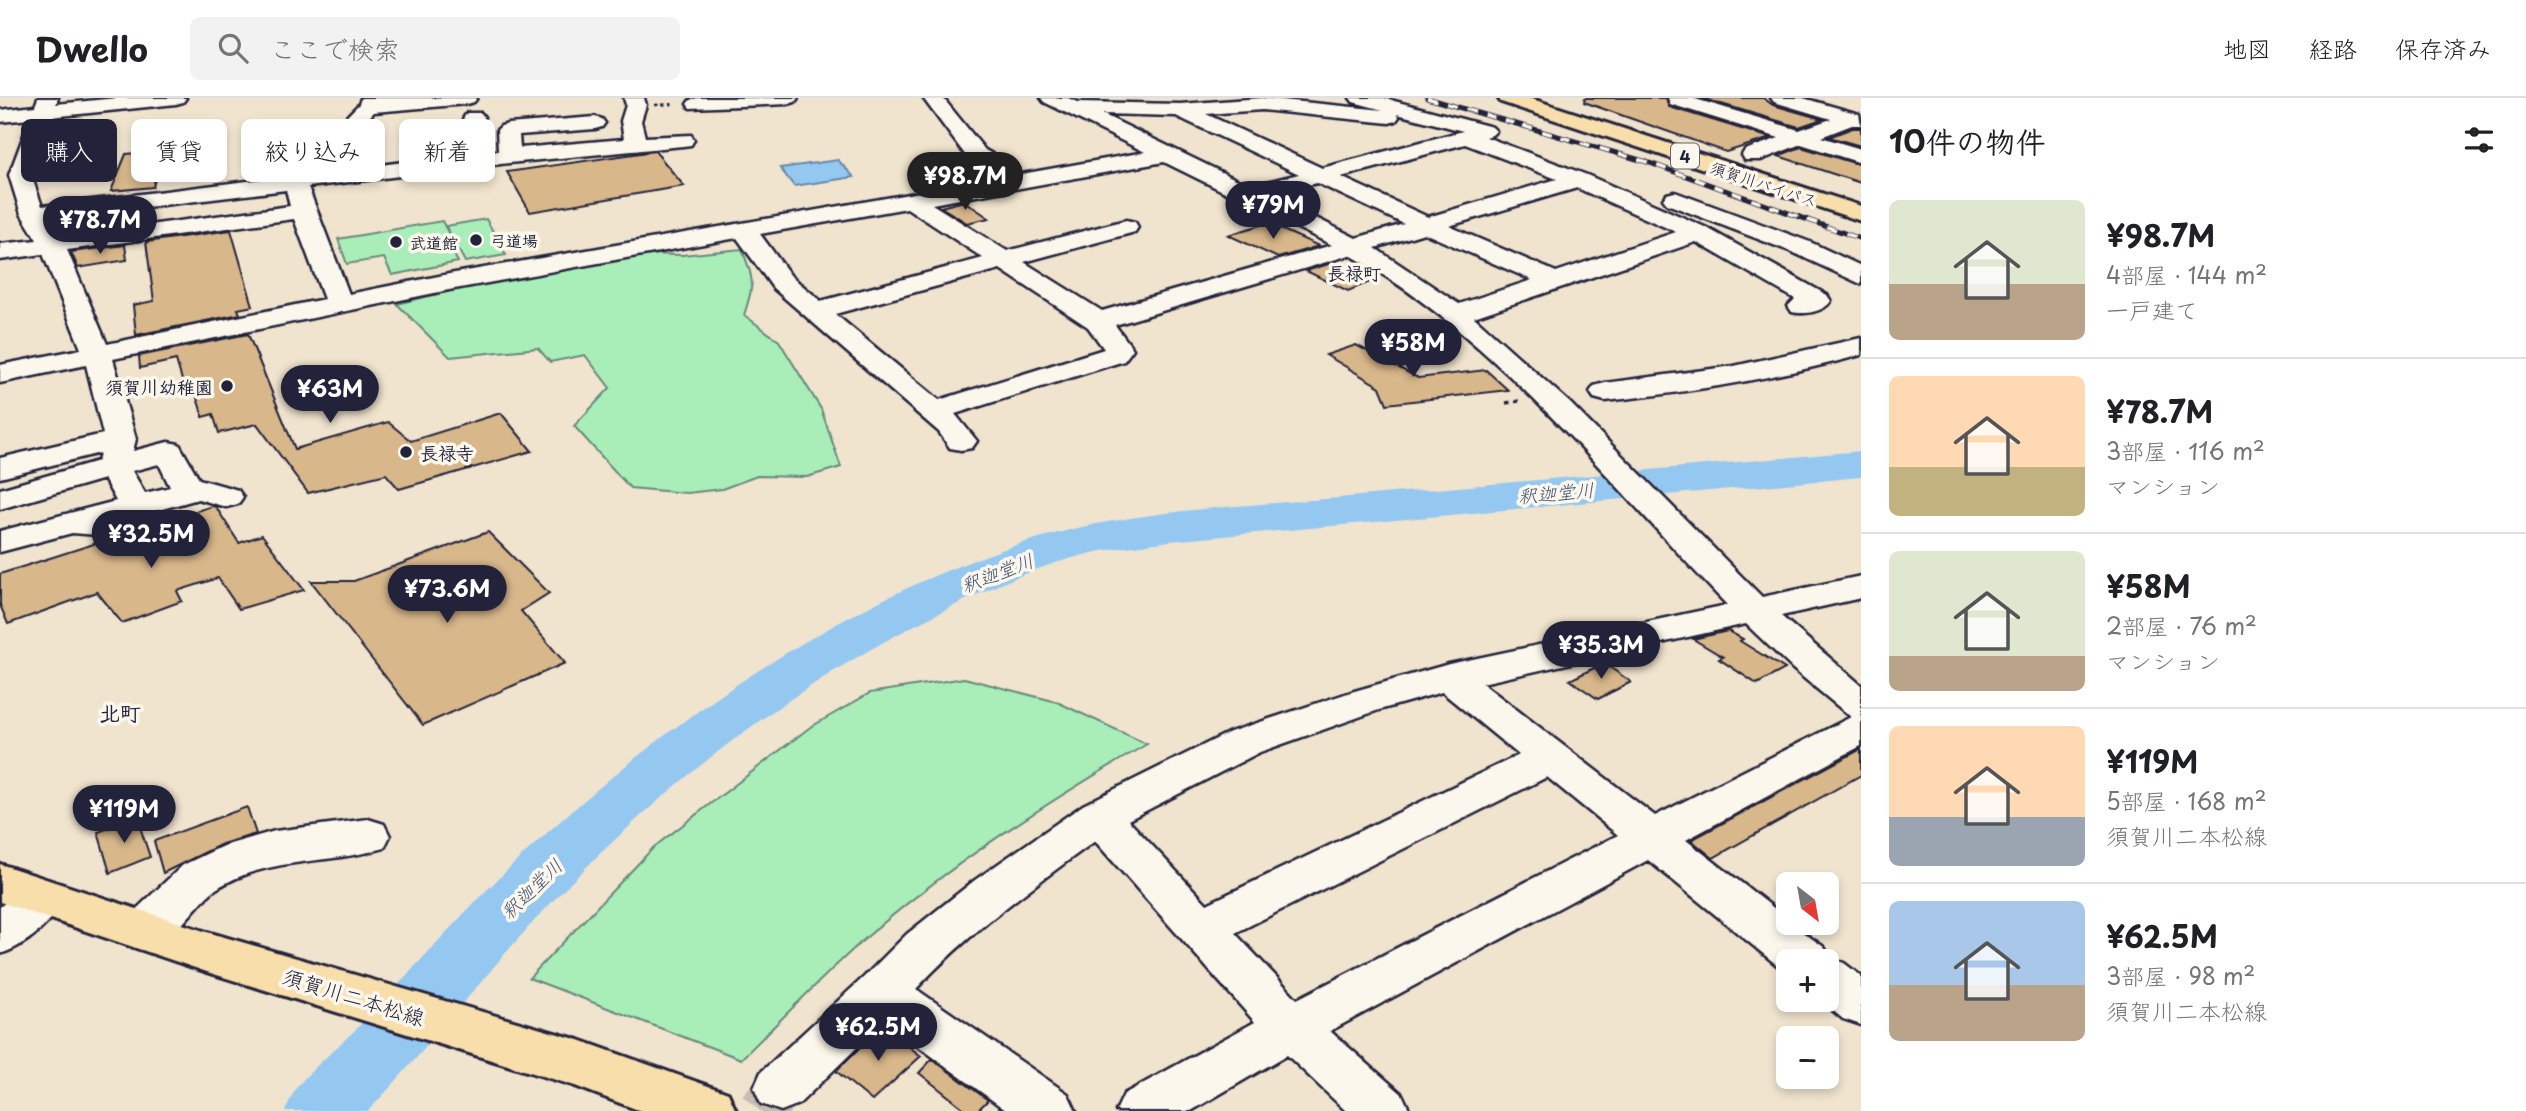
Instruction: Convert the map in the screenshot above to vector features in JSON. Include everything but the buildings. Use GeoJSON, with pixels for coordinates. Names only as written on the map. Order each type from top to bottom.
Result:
{"type":"FeatureCollection","features":[{"type":"Feature","properties":{"kind":"main road","name":"須賀川バイパス"},"geometry":{"type":"LineString","coordinates":[[1508,98],[1861,215]]}},
{"type":"Feature","properties":{"kind":"main road","name":"須賀川バイパス"},"geometry":{"type":"LineString","coordinates":[[1533,98],[1861,205]]}},
{"type":"Feature","properties":{"kind":"main road","name":"須賀川二本松線"},"geometry":{"type":"LineString","coordinates":[[21,890],[224,957],[579,1064],[708,1111]]}},
{"type":"Feature","properties":{"kind":"street"},"geometry":{"type":"LineString","coordinates":[[0,116],[46,104],[176,98]]}},
{"type":"Feature","properties":{"kind":"street"},"geometry":{"type":"LineString","coordinates":[[696,104],[788,98]]}},
{"type":"Feature","properties":{"kind":"street"},"geometry":{"type":"LineString","coordinates":[[933,98],[976,155],[1007,172],[906,188],[899,193],[1098,321],[1119,349],[1114,355],[934,411]]}},
{"type":"Feature","properties":{"kind":"street"},"geometry":{"type":"LineString","coordinates":[[1360,98],[1642,187],[1801,247],[1861,276]]}},
{"type":"Feature","properties":{"kind":"street"},"geometry":{"type":"LineString","coordinates":[[1682,98],[1677,100],[1861,156]]}},
{"type":"Feature","properties":{"kind":"street"},"geometry":{"type":"LineString","coordinates":[[1781,98],[1857,120]]}},
{"type":"Feature","properties":{"kind":"street"},"geometry":{"type":"LineString","coordinates":[[354,119],[370,102],[470,108]]}},
{"type":"Feature","properties":{"kind":"street"},"geometry":{"type":"LineString","coordinates":[[1062,102],[1180,110],[1262,104],[1466,130],[1698,233],[1818,301],[1801,306]]}},
{"type":"Feature","properties":{"kind":"street"},"geometry":{"type":"LineString","coordinates":[[1062,102],[1353,246],[1416,284],[1385,291],[1443,318],[1556,404],[1751,609],[1812,668],[1861,706]]}},
{"type":"Feature","properties":{"kind":"street"},"geometry":{"type":"LineString","coordinates":[[46,104],[10,176],[52,244],[97,353],[117,453],[136,506]]}},
{"type":"Feature","properties":{"kind":"street"},"geometry":{"type":"LineString","coordinates":[[509,156],[508,130],[634,108],[636,144]]}},
{"type":"Feature","properties":{"kind":"street"},"geometry":{"type":"LineString","coordinates":[[1180,110],[1426,225],[1556,281]]}},
{"type":"Feature","properties":{"kind":"street"},"geometry":{"type":"LineString","coordinates":[[1753,155],[1857,120]]}},
{"type":"Feature","properties":{"kind":"street"},"geometry":{"type":"LineString","coordinates":[[1248,194],[1324,175],[1466,130]]}},
{"type":"Feature","properties":{"kind":"street"},"geometry":{"type":"LineString","coordinates":[[495,158],[683,140]]}},
{"type":"Feature","properties":{"kind":"street"},"geometry":{"type":"LineString","coordinates":[[0,374],[340,303],[1167,155]]}},
{"type":"Feature","properties":{"kind":"street"},"geometry":{"type":"LineString","coordinates":[[1098,321],[1579,180]]}},
{"type":"Feature","properties":{"kind":"street"},"geometry":{"type":"LineString","coordinates":[[33,214],[295,182],[303,211],[340,303]]}},
{"type":"Feature","properties":{"kind":"street"},"geometry":{"type":"LineString","coordinates":[[0,252],[303,211]]}},
{"type":"Feature","properties":{"kind":"street"},"geometry":{"type":"LineString","coordinates":[[818,310],[1126,227]]}},
{"type":"Feature","properties":{"kind":"street"},"geometry":{"type":"LineString","coordinates":[[743,229],[782,282],[951,426],[961,441]]}},
{"type":"Feature","properties":{"kind":"street"},"geometry":{"type":"LineString","coordinates":[[1443,318],[1698,233]]}},
{"type":"Feature","properties":{"kind":"street"},"geometry":{"type":"LineString","coordinates":[[1605,392],[1685,384],[1816,359],[1861,346]]}},
{"type":"Feature","properties":{"kind":"street"},"geometry":{"type":"LineString","coordinates":[[1797,389],[1816,359]]}},
{"type":"Feature","properties":{"kind":"street"},"geometry":{"type":"LineString","coordinates":[[189,491],[168,451],[117,453],[1,489],[7,540],[72,523],[91,528],[123,519],[136,506],[199,489],[226,497]]}},
{"type":"Feature","properties":{"kind":"street"},"geometry":{"type":"LineString","coordinates":[[780,1088],[882,992],[923,948],[972,908],[1098,816],[1245,742],[1365,701],[1449,677],[1861,587]]}},
{"type":"Feature","properties":{"kind":"street"},"geometry":{"type":"LineString","coordinates":[[1449,677],[1792,949]]}},
{"type":"Feature","properties":{"kind":"street"},"geometry":{"type":"LineString","coordinates":[[1143,1111],[1291,1027],[1861,728]]}},
{"type":"Feature","properties":{"kind":"street"},"geometry":{"type":"LineString","coordinates":[[1202,928],[1549,758]]}},
{"type":"Feature","properties":{"kind":"street"},"geometry":{"type":"LineString","coordinates":[[1098,816],[1291,1027],[1383,1111]]}},
{"type":"Feature","properties":{"kind":"street"},"geometry":{"type":"LineString","coordinates":[[144,931],[168,910],[198,877],[239,858],[275,848],[368,836]]}},
{"type":"Feature","properties":{"kind":"street"},"geometry":{"type":"LineString","coordinates":[[0,935],[21,890]]}},
{"type":"Feature","properties":{"kind":"street"},"geometry":{"type":"LineString","coordinates":[[1839,986],[1861,1004]]}},
{"type":"Feature","properties":{"kind":"street"},"geometry":{"type":"LineString","coordinates":[[882,992],[1049,1111]]}},
{"type":"Feature","properties":{"kind":"path"},"geometry":{"type":"LineString","coordinates":[[634,108],[696,104]]}},
{"type":"Feature","properties":{"kind":"green space"},"geometry":{"type":"Polygon","coordinates":[[[486,219],[506,255],[465,262],[456,245],[449,246],[458,262],[392,275],[384,258],[347,264],[338,239],[442,221],[450,236],[446,226],[486,219]]]}},
{"type":"Feature","properties":{"kind":"green space"},"geometry":{"type":"Polygon","coordinates":[[[742,249],[752,282],[744,315],[779,341],[821,409],[841,467],[807,477],[757,476],[722,489],[687,493],[630,488],[574,426],[610,388],[585,355],[550,362],[538,348],[450,357],[397,304],[470,286],[644,254],[682,255],[742,249]]]}},
{"type":"Feature","properties":{"kind":"green space"},"geometry":{"type":"Polygon","coordinates":[[[964,678],[1057,702],[1147,744],[998,837],[892,915],[741,1059],[529,978],[654,847],[809,728],[870,693],[964,678]]]}},
{"type":"Feature","properties":{"kind":"water"},"geometry":{"type":"Polygon","coordinates":[[[838,160],[854,177],[794,186],[780,168],[838,160]]]}},
{"type":"Feature","properties":{"kind":"waterway","name":"釈迦堂川"},"geometry":{"type":"LineString","coordinates":[[321,1111],[372,1060],[515,901],[562,854],[663,766],[716,725],[828,651],[887,619],[976,577],[1066,545],[1170,527],[1861,464]]}},
{"type":"Feature","properties":{"kind":"tunnel"},"geometry":{"type":"LineString","coordinates":[[760,1111],[780,1088]]}},
{"type":"Feature","properties":{"kind":"railway"},"geometry":{"type":"LineString","coordinates":[[1427,98],[1647,162],[1861,239]]}},
{"type":"Feature","properties":{"kind":"place","name":"弓道場"},"geometry":{"type":"Point","coordinates":[476,240]}},
{"type":"Feature","properties":{"kind":"place","name":"武道館"},"geometry":{"type":"Point","coordinates":[396,242]}},
{"type":"Feature","properties":{"kind":"place","name":"須賀川幼稚園"},"geometry":{"type":"Point","coordinates":[227,386]}},
{"type":"Feature","properties":{"kind":"place","name":"長禄寺"},"geometry":{"type":"Point","coordinates":[406,452]}},
{"type":"Feature","properties":{"kind":"district","name":"長禄町"},"geometry":{"type":"Point","coordinates":[1354,272]}},
{"type":"Feature","properties":{"kind":"district","name":"北町"},"geometry":{"type":"Point","coordinates":[120,712]}}]}
